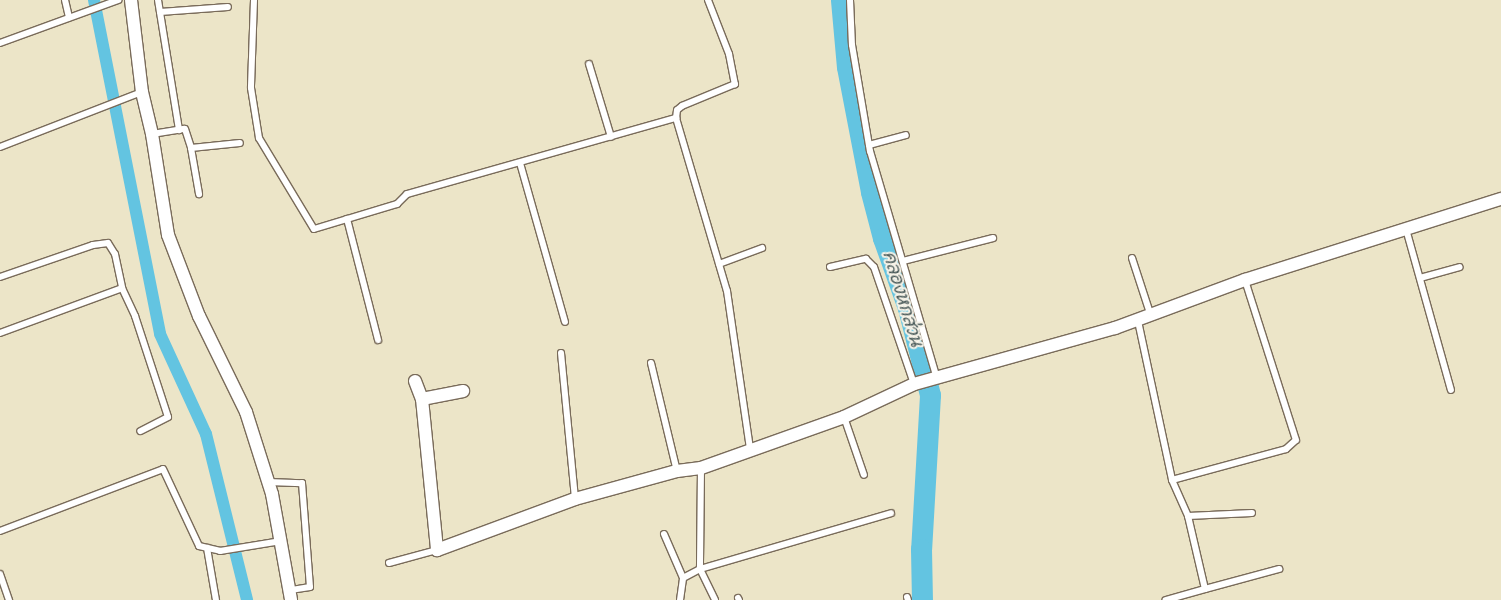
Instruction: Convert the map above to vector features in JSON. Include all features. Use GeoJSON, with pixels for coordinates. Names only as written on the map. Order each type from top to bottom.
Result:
{"type":"FeatureCollection","features":[{"type":"Feature","properties":{"kind":"street"},"geometry":{"type":"LineString","coordinates":[[131,0],[142,92],[152,134],[168,235],[199,316],[246,412],[268,482],[283,541],[290,595]]}},
{"type":"Feature","properties":{"kind":"street"},"geometry":{"type":"LineString","coordinates":[[415,381],[422,399],[437,550],[575,500],[677,472],[701,468],[844,416],[914,384],[1151,317],[1245,280],[1501,199]]}},
{"type":"Feature","properties":{"kind":"street"},"geometry":{"type":"LineString","coordinates":[[422,399],[464,391]]}},
{"type":"Feature","properties":{"kind":"lane"},"geometry":{"type":"LineString","coordinates":[[64,0],[69,18]]}},
{"type":"Feature","properties":{"kind":"lane"},"geometry":{"type":"LineString","coordinates":[[158,0],[179,130]]}},
{"type":"Feature","properties":{"kind":"lane"},"geometry":{"type":"LineString","coordinates":[[254,0],[251,88],[259,138],[314,229],[397,204],[407,194],[676,118]]}},
{"type":"Feature","properties":{"kind":"lane"},"geometry":{"type":"LineString","coordinates":[[708,0],[733,68],[735,84],[682,106],[677,110],[676,118],[727,291],[750,449]]}},
{"type":"Feature","properties":{"kind":"lane"},"geometry":{"type":"LineString","coordinates":[[850,0],[852,45],[869,145],[935,379]]}},
{"type":"Feature","properties":{"kind":"lane"},"geometry":{"type":"LineString","coordinates":[[0,44],[116,1]]}},
{"type":"Feature","properties":{"kind":"lane"},"geometry":{"type":"LineString","coordinates":[[160,12],[228,7]]}},
{"type":"Feature","properties":{"kind":"lane"},"geometry":{"type":"LineString","coordinates":[[589,64],[610,136]]}},
{"type":"Feature","properties":{"kind":"lane"},"geometry":{"type":"LineString","coordinates":[[0,147],[142,92]]}},
{"type":"Feature","properties":{"kind":"lane"},"geometry":{"type":"LineString","coordinates":[[152,134],[184,129],[191,148],[199,194]]}},
{"type":"Feature","properties":{"kind":"lane"},"geometry":{"type":"LineString","coordinates":[[869,145],[906,135]]}},
{"type":"Feature","properties":{"kind":"lane"},"geometry":{"type":"LineString","coordinates":[[191,148],[240,142]]}},
{"type":"Feature","properties":{"kind":"lane"},"geometry":{"type":"LineString","coordinates":[[520,163],[565,322]]}},
{"type":"Feature","properties":{"kind":"lane"},"geometry":{"type":"LineString","coordinates":[[347,219],[378,340]]}},
{"type":"Feature","properties":{"kind":"lane"},"geometry":{"type":"LineString","coordinates":[[1406,229],[1451,390]]}},
{"type":"Feature","properties":{"kind":"lane"},"geometry":{"type":"LineString","coordinates":[[902,261],[993,238]]}},
{"type":"Feature","properties":{"kind":"lane"},"geometry":{"type":"LineString","coordinates":[[0,276],[93,245],[108,243],[121,273],[122,288],[135,316],[168,417],[140,431]]}},
{"type":"Feature","properties":{"kind":"lane"},"geometry":{"type":"LineString","coordinates":[[719,264],[762,248]]}},
{"type":"Feature","properties":{"kind":"lane"},"geometry":{"type":"LineString","coordinates":[[1132,258],[1151,317]]}},
{"type":"Feature","properties":{"kind":"lane"},"geometry":{"type":"LineString","coordinates":[[830,267],[866,259],[874,267],[914,384]]}},
{"type":"Feature","properties":{"kind":"lane"},"geometry":{"type":"LineString","coordinates":[[1420,278],[1460,267]]}},
{"type":"Feature","properties":{"kind":"lane"},"geometry":{"type":"LineString","coordinates":[[1172,480],[1286,449],[1296,440],[1245,280]]}},
{"type":"Feature","properties":{"kind":"lane"},"geometry":{"type":"LineString","coordinates":[[0,333],[122,288]]}},
{"type":"Feature","properties":{"kind":"lane"},"geometry":{"type":"LineString","coordinates":[[1138,321],[1172,480],[1188,516],[1205,590]]}},
{"type":"Feature","properties":{"kind":"lane"},"geometry":{"type":"LineString","coordinates":[[560,353],[575,500]]}},
{"type":"Feature","properties":{"kind":"lane"},"geometry":{"type":"LineString","coordinates":[[651,363],[677,472]]}},
{"type":"Feature","properties":{"kind":"lane"},"geometry":{"type":"LineString","coordinates":[[844,416],[864,475]]}},
{"type":"Feature","properties":{"kind":"lane"},"geometry":{"type":"LineString","coordinates":[[701,468],[700,569],[715,600]]}},
{"type":"Feature","properties":{"kind":"lane"},"geometry":{"type":"LineString","coordinates":[[0,530],[162,469],[198,546],[220,551],[283,541]]}},
{"type":"Feature","properties":{"kind":"lane"},"geometry":{"type":"LineString","coordinates":[[268,482],[302,483],[310,587],[290,595]]}},
{"type":"Feature","properties":{"kind":"lane"},"geometry":{"type":"LineString","coordinates":[[1188,516],[1252,512]]}},
{"type":"Feature","properties":{"kind":"lane"},"geometry":{"type":"LineString","coordinates":[[683,578],[700,569],[891,513]]}},
{"type":"Feature","properties":{"kind":"lane"},"geometry":{"type":"LineString","coordinates":[[664,534],[683,578],[680,600]]}},
{"type":"Feature","properties":{"kind":"lane"},"geometry":{"type":"LineString","coordinates":[[207,548],[216,600]]}},
{"type":"Feature","properties":{"kind":"lane"},"geometry":{"type":"LineString","coordinates":[[388,564],[437,550]]}},
{"type":"Feature","properties":{"kind":"lane"},"geometry":{"type":"LineString","coordinates":[[1166,600],[1279,569]]}},
{"type":"Feature","properties":{"kind":"lane"},"geometry":{"type":"LineString","coordinates":[[0,574],[9,600]]}},
{"type":"Feature","properties":{"kind":"waterway"},"geometry":{"type":"LineString","coordinates":[[94,0],[160,334],[206,434],[247,600]]}},
{"type":"Feature","properties":{"kind":"waterway","name":"คลองหกส่วน"},"geometry":{"type":"LineString","coordinates":[[841,0],[847,67],[871,192],[883,238],[908,308],[930,395],[921,549],[922,600]]}}]}
